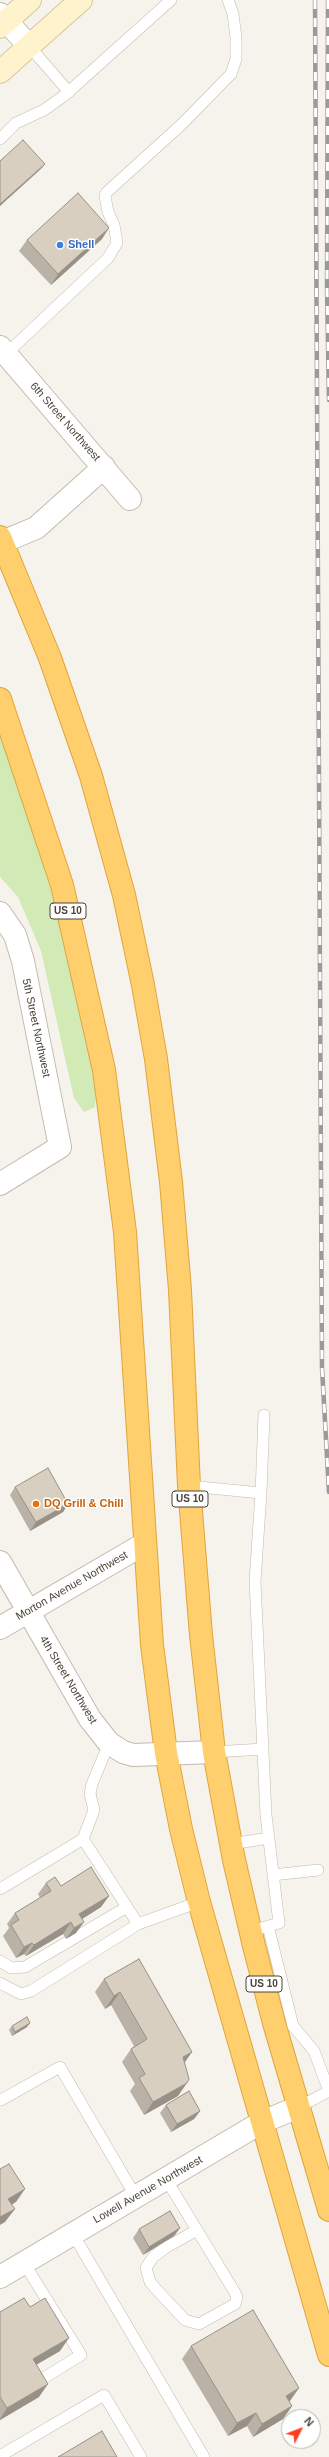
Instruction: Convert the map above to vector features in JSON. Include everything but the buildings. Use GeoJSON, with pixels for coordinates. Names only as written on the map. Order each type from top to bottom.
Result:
{"type":"FeatureCollection","features":[{"type":"Feature","properties":{"kind":"highway","name":"US 10"},"geometry":{"type":"LineString","coordinates":[[1,540],[50,658],[91,776],[124,895],[143,985],[156,1060],[171,1182],[180,1290],[189,1486],[201,1636],[214,1752],[231,1844],[260,1929],[299,2107],[329,2210]]}},
{"type":"Feature","properties":{"kind":"highway","name":"US 10"},"geometry":{"type":"LineString","coordinates":[[0,699],[62,885],[104,1070],[125,1232],[144,1544],[152,1645],[166,1753],[198,1902],[329,2355]]}},
{"type":"Feature","properties":{"kind":"street"},"geometry":{"type":"LineString","coordinates":[[29,46],[2,21],[30,0]]}},
{"type":"Feature","properties":{"kind":"street"},"geometry":{"type":"LineString","coordinates":[[0,72],[80,0]]}},
{"type":"Feature","properties":{"kind":"street","name":"6th Street Northwest"},"geometry":{"type":"LineString","coordinates":[[3,350],[130,499]]}},
{"type":"Feature","properties":{"kind":"street"},"geometry":{"type":"LineString","coordinates":[[1,540],[36,528],[104,467]]}},
{"type":"Feature","properties":{"kind":"street","name":"5th Street Northwest"},"geometry":{"type":"LineString","coordinates":[[0,913],[15,935],[23,961],[60,1147],[0,1184]]}},
{"type":"Feature","properties":{"kind":"street","name":"Morton Avenue Northwest"},"geometry":{"type":"LineString","coordinates":[[0,1628],[144,1544]]}},
{"type":"Feature","properties":{"kind":"street","name":"4th Street Northwest"},"geometry":{"type":"LineString","coordinates":[[0,1562],[90,1719],[109,1742],[123,1752],[133,1755],[214,1752]]}},
{"type":"Feature","properties":{"kind":"street","name":"Lowell Avenue Northwest"},"geometry":{"type":"LineString","coordinates":[[0,2277],[262,2122],[299,2107]]}},
{"type":"Feature","properties":{"kind":"lane"},"geometry":{"type":"LineString","coordinates":[[0,139],[16,123],[49,107],[69,92],[172,0]]}},
{"type":"Feature","properties":{"kind":"lane"},"geometry":{"type":"LineString","coordinates":[[3,350],[111,253],[117,243],[114,225],[108,212],[105,196],[107,192],[181,125],[231,74],[236,59],[236,38],[233,14],[228,0]]}},
{"type":"Feature","properties":{"kind":"lane"},"geometry":{"type":"LineString","coordinates":[[29,46],[69,92]]}},
{"type":"Feature","properties":{"kind":"lane"},"geometry":{"type":"LineString","coordinates":[[264,1415],[255,1581],[263,1750],[269,1838],[279,1923],[260,1929],[293,2026],[314,2052],[329,2091],[299,2107]]}},
{"type":"Feature","properties":{"kind":"lane"},"geometry":{"type":"LineString","coordinates":[[189,1486],[261,1492]]}},
{"type":"Feature","properties":{"kind":"lane"},"geometry":{"type":"LineString","coordinates":[[0,1888],[83,1839],[94,1810],[90,1794],[92,1784],[109,1742]]}},
{"type":"Feature","properties":{"kind":"lane"},"geometry":{"type":"LineString","coordinates":[[214,1752],[263,1750]]}},
{"type":"Feature","properties":{"kind":"lane"},"geometry":{"type":"LineString","coordinates":[[231,1844],[269,1838]]}},
{"type":"Feature","properties":{"kind":"lane"},"geometry":{"type":"LineString","coordinates":[[83,1839],[138,1924]]}},
{"type":"Feature","properties":{"kind":"lane"},"geometry":{"type":"LineString","coordinates":[[273,1875],[318,1870]]}},
{"type":"Feature","properties":{"kind":"lane"},"geometry":{"type":"LineString","coordinates":[[0,1983],[21,1994],[31,1991],[138,1924],[198,1902]]}},
{"type":"Feature","properties":{"kind":"lane"},"geometry":{"type":"LineString","coordinates":[[0,1961],[11,1968],[25,1967],[127,1908]]}},
{"type":"Feature","properties":{"kind":"lane"},"geometry":{"type":"LineString","coordinates":[[0,2100],[60,2067],[136,2197]]}},
{"type":"Feature","properties":{"kind":"lane"},"geometry":{"type":"LineString","coordinates":[[166,2179],[234,2290],[237,2298],[235,2304],[205,2322],[191,2323],[150,2282],[146,2268],[153,2257],[197,2230]]}},
{"type":"Feature","properties":{"kind":"lane"},"geometry":{"type":"LineString","coordinates":[[72,2234],[204,2457]]}},
{"type":"Feature","properties":{"kind":"lane"},"geometry":{"type":"LineString","coordinates":[[24,2263],[81,2355],[42,2379]]}},
{"type":"Feature","properties":{"kind":"lane"},"geometry":{"type":"LineString","coordinates":[[0,2456],[104,2395],[141,2457]]}},
{"type":"Feature","properties":{"kind":"green space"},"geometry":{"type":"Polygon","coordinates":[[[0,732],[49,883],[91,1052],[96,1093],[95,1107],[84,1112],[74,1098],[41,951],[18,897],[0,877],[0,732]]]}},
{"type":"Feature","properties":{"kind":"railway"},"geometry":{"type":"LineString","coordinates":[[315,0],[322,1368],[329,1492]]}},
{"type":"Feature","properties":{"kind":"railway"},"geometry":{"type":"LineString","coordinates":[[328,0],[327,287],[329,400]]}},
{"type":"Feature","properties":{"kind":"place","name":"Shell"},"geometry":{"type":"Point","coordinates":[60,245]}},
{"type":"Feature","properties":{"kind":"place","name":"DQ Grill & Chill"},"geometry":{"type":"Point","coordinates":[36,1504]}}]}
